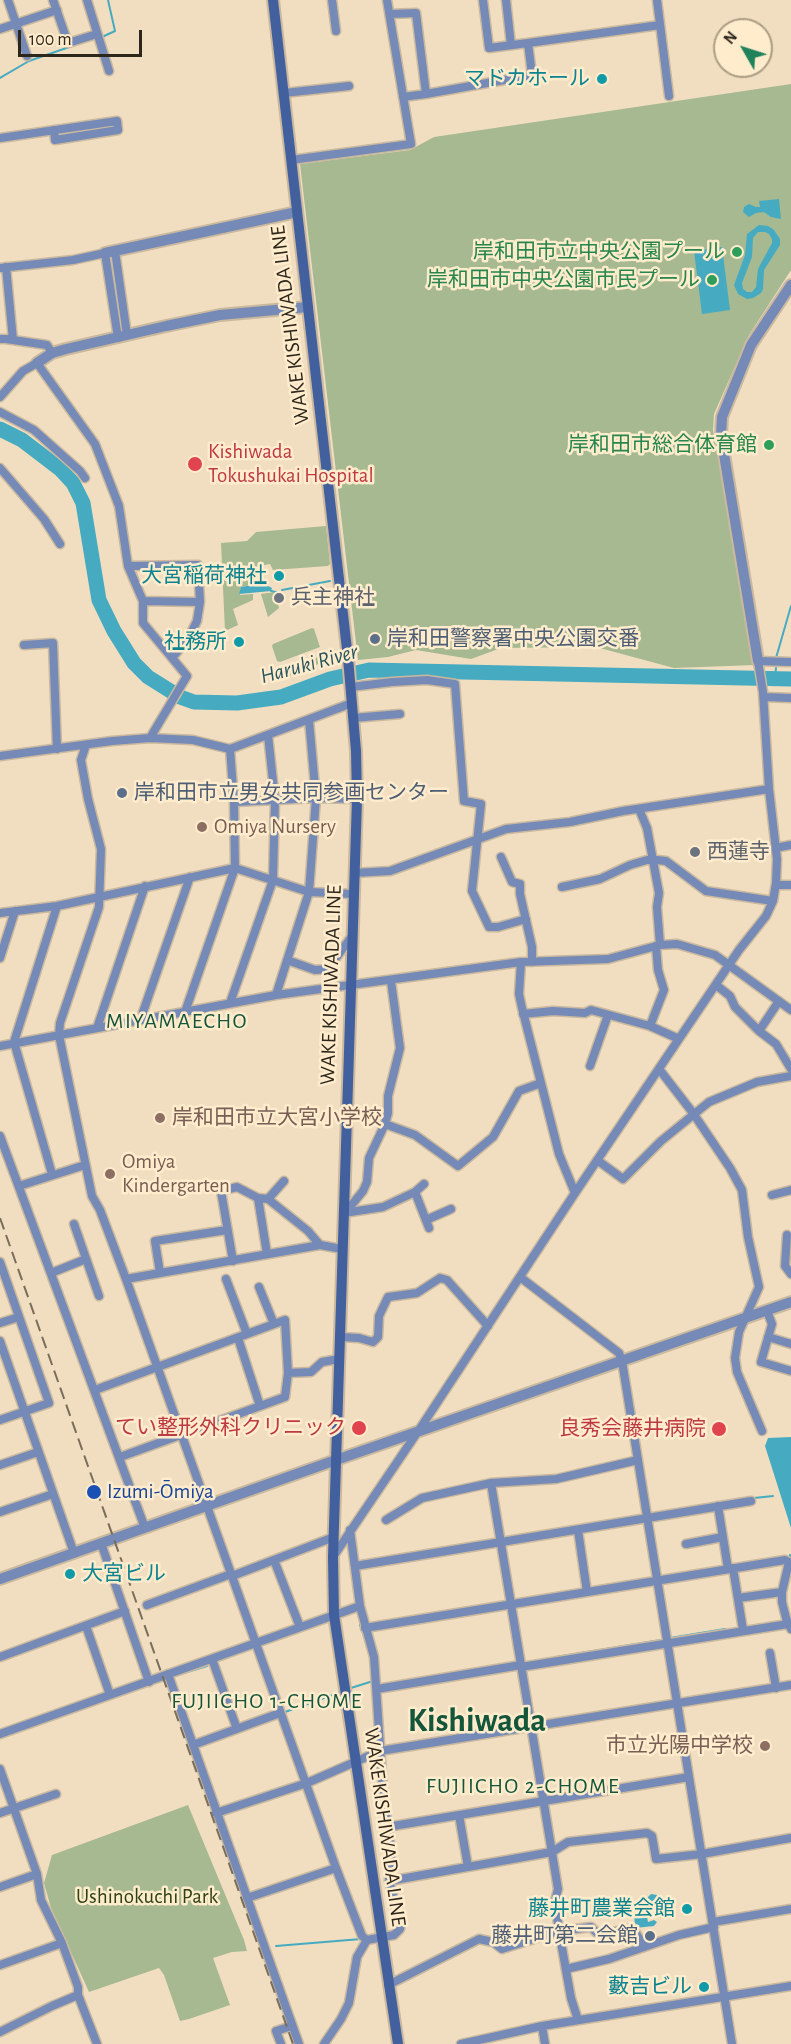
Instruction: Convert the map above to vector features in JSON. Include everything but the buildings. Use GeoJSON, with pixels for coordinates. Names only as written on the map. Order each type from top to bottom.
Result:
{"type":"FeatureCollection","features":[{"type":"Feature","properties":{"kind":"main road","name":"WAKE KISHIWADA LINE"},"geometry":{"type":"LineString","coordinates":[[273,0],[348,658],[357,799],[333,1557],[334,1615],[398,2044]]}},
{"type":"Feature","properties":{"kind":"street"},"geometry":{"type":"LineString","coordinates":[[8,0],[27,56]]}},
{"type":"Feature","properties":{"kind":"street"},"geometry":{"type":"LineString","coordinates":[[53,0],[68,44],[97,34]]}},
{"type":"Feature","properties":{"kind":"street"},"geometry":{"type":"LineString","coordinates":[[87,0],[109,71]]}},
{"type":"Feature","properties":{"kind":"street"},"geometry":{"type":"LineString","coordinates":[[332,0],[336,31]]}},
{"type":"Feature","properties":{"kind":"street"},"geometry":{"type":"LineString","coordinates":[[291,160],[411,144],[387,0]]}},
{"type":"Feature","properties":{"kind":"street"},"geometry":{"type":"LineString","coordinates":[[483,0],[489,48],[660,25]]}},
{"type":"Feature","properties":{"kind":"street"},"geometry":{"type":"LineString","coordinates":[[506,0],[511,45]]}},
{"type":"Feature","properties":{"kind":"street"},"geometry":{"type":"LineString","coordinates":[[657,0],[669,96]]}},
{"type":"Feature","properties":{"kind":"street"},"geometry":{"type":"LineString","coordinates":[[0,29],[57,10]]}},
{"type":"Feature","properties":{"kind":"street"},"geometry":{"type":"LineString","coordinates":[[390,14],[416,13],[426,93]]}},
{"type":"Feature","properties":{"kind":"street"},"geometry":{"type":"LineString","coordinates":[[403,97],[532,75],[528,44]]}},
{"type":"Feature","properties":{"kind":"street"},"geometry":{"type":"LineString","coordinates":[[284,93],[350,86]]}},
{"type":"Feature","properties":{"kind":"street"},"geometry":{"type":"LineString","coordinates":[[0,138],[54,130],[117,121],[118,130],[56,140],[54,130]]}},
{"type":"Feature","properties":{"kind":"street"},"geometry":{"type":"LineString","coordinates":[[14,340],[3,267],[73,260],[297,212]]}},
{"type":"Feature","properties":{"kind":"street"},"geometry":{"type":"LineString","coordinates":[[110,252],[123,336]]}},
{"type":"Feature","properties":{"kind":"street"},"geometry":{"type":"LineString","coordinates":[[333,1557],[597,1160],[716,985],[766,916],[773,901],[776,885],[775,848],[763,694],[721,436],[722,417],[751,345],[791,285]]}},
{"type":"Feature","properties":{"kind":"street"},"geometry":{"type":"LineString","coordinates":[[0,397],[23,371],[52,353],[220,315],[308,307]]}},
{"type":"Feature","properties":{"kind":"street"},"geometry":{"type":"LineString","coordinates":[[0,339],[47,345],[52,353]]}},
{"type":"Feature","properties":{"kind":"street"},"geometry":{"type":"LineString","coordinates":[[37,363],[95,444],[119,506],[128,566],[143,601],[143,623],[187,676],[150,738]]}},
{"type":"Feature","properties":{"kind":"street"},"geometry":{"type":"LineString","coordinates":[[0,412],[34,430],[85,478]]}},
{"type":"Feature","properties":{"kind":"street"},"geometry":{"type":"LineString","coordinates":[[0,468],[44,519],[60,544]]}},
{"type":"Feature","properties":{"kind":"street"},"geometry":{"type":"LineString","coordinates":[[128,566],[198,565],[200,602],[194,629],[173,657]]}},
{"type":"Feature","properties":{"kind":"street"},"geometry":{"type":"LineString","coordinates":[[143,601],[200,602]]}},
{"type":"Feature","properties":{"kind":"street"},"geometry":{"type":"LineString","coordinates":[[24,645],[53,643],[57,749]]}},
{"type":"Feature","properties":{"kind":"street"},"geometry":{"type":"LineString","coordinates":[[758,663],[791,662]]}},
{"type":"Feature","properties":{"kind":"street"},"geometry":{"type":"LineString","coordinates":[[350,685],[427,680],[455,684],[464,801],[481,804],[472,891],[489,927],[526,920]]}},
{"type":"Feature","properties":{"kind":"street"},"geometry":{"type":"LineString","coordinates":[[763,694],[791,698]]}},
{"type":"Feature","properties":{"kind":"street"},"geometry":{"type":"LineString","coordinates":[[0,756],[150,738],[193,740],[230,749],[352,703]]}},
{"type":"Feature","properties":{"kind":"street"},"geometry":{"type":"LineString","coordinates":[[353,718],[400,714]]}},
{"type":"Feature","properties":{"kind":"street"},"geometry":{"type":"LineString","coordinates":[[276,995],[309,892],[316,798],[309,720]]}},
{"type":"Feature","properties":{"kind":"street"},"geometry":{"type":"LineString","coordinates":[[230,1003],[273,880],[275,800],[268,735]]}},
{"type":"Feature","properties":{"kind":"street"},"geometry":{"type":"LineString","coordinates":[[86,745],[81,760],[101,849],[99,907],[60,1023],[59,1035],[92,1196],[100,1210],[126,1279],[336,1868],[362,1936],[368,1940],[394,1935],[400,1929],[389,1881],[391,1852],[372,1647],[360,1606],[350,1530]]}},
{"type":"Feature","properties":{"kind":"street"},"geometry":{"type":"LineString","coordinates":[[185,1012],[234,867],[234,802],[230,749]]}},
{"type":"Feature","properties":{"kind":"street"},"geometry":{"type":"LineString","coordinates":[[354,873],[390,871],[506,829],[570,822],[770,789]]}},
{"type":"Feature","properties":{"kind":"street"},"geometry":{"type":"LineString","coordinates":[[234,802],[316,798],[357,799]]}},
{"type":"Feature","properties":{"kind":"street"},"geometry":{"type":"LineString","coordinates":[[639,809],[647,828],[659,893],[657,907],[658,970],[664,990],[650,1026]]}},
{"type":"Feature","properties":{"kind":"street"},"geometry":{"type":"LineString","coordinates":[[775,848],[791,845]]}},
{"type":"Feature","properties":{"kind":"street"},"geometry":{"type":"LineString","coordinates":[[501,857],[512,882],[520,884],[520,894],[532,947],[532,962]]}},
{"type":"Feature","properties":{"kind":"street"},"geometry":{"type":"LineString","coordinates":[[562,886],[600,879],[630,865],[652,860],[666,861],[706,891],[773,901]]}},
{"type":"Feature","properties":{"kind":"street"},"geometry":{"type":"LineString","coordinates":[[0,913],[57,906],[234,867],[309,892],[353,894]]}},
{"type":"Feature","properties":{"kind":"street"},"geometry":{"type":"LineString","coordinates":[[143,1020],[142,1012],[190,877]]}},
{"type":"Feature","properties":{"kind":"street"},"geometry":{"type":"LineString","coordinates":[[776,885],[791,885]]}},
{"type":"Feature","properties":{"kind":"street"},"geometry":{"type":"LineString","coordinates":[[97,1028],[145,886]]}},
{"type":"Feature","properties":{"kind":"street"},"geometry":{"type":"LineString","coordinates":[[52,1174],[14,1042],[57,906]]}},
{"type":"Feature","properties":{"kind":"street"},"geometry":{"type":"LineString","coordinates":[[0,958],[15,911]]}},
{"type":"Feature","properties":{"kind":"street"},"geometry":{"type":"LineString","coordinates":[[287,960],[315,970],[328,969],[352,936]]}},
{"type":"Feature","properties":{"kind":"street"},"geometry":{"type":"LineString","coordinates":[[0,1046],[276,995],[521,962],[608,959],[658,945],[677,944],[715,955],[791,1010]]}},
{"type":"Feature","properties":{"kind":"street"},"geometry":{"type":"LineString","coordinates":[[521,962],[519,994],[523,1014],[559,1154],[575,1193]]}},
{"type":"Feature","properties":{"kind":"street"},"geometry":{"type":"LineString","coordinates":[[344,1213],[363,1191],[367,1182],[369,1158],[388,1113],[388,1096],[400,1048],[391,981]]}},
{"type":"Feature","properties":{"kind":"street"},"geometry":{"type":"LineString","coordinates":[[716,985],[730,996],[735,1007],[759,1031],[776,1044],[791,1069]]}},
{"type":"Feature","properties":{"kind":"street"},"geometry":{"type":"LineString","coordinates":[[759,1031],[779,1001]]}},
{"type":"Feature","properties":{"kind":"street"},"geometry":{"type":"LineString","coordinates":[[523,1014],[553,1011],[585,1013],[591,1010],[650,1026],[679,1039]]}},
{"type":"Feature","properties":{"kind":"street"},"geometry":{"type":"LineString","coordinates":[[590,1066],[609,1015]]}},
{"type":"Feature","properties":{"kind":"street"},"geometry":{"type":"LineString","coordinates":[[659,1069],[693,1113],[730,1168],[742,1191],[748,1236],[759,1287],[739,1332],[735,1358],[737,1372],[762,1431]]}},
{"type":"Feature","properties":{"kind":"street"},"geometry":{"type":"LineString","coordinates":[[597,1160],[623,1179],[661,1141],[709,1102],[757,1082],[791,1076]]}},
{"type":"Feature","properties":{"kind":"street"},"geometry":{"type":"LineString","coordinates":[[385,1124],[415,1135],[458,1166],[493,1137],[519,1091],[541,1083]]}},
{"type":"Feature","properties":{"kind":"street"},"geometry":{"type":"LineString","coordinates":[[0,1136],[145,1528]]}},
{"type":"Feature","properties":{"kind":"street"},"geometry":{"type":"LineString","coordinates":[[19,1186],[86,1165]]}},
{"type":"Feature","properties":{"kind":"street"},"geometry":{"type":"LineString","coordinates":[[268,1199],[284,1181]]}},
{"type":"Feature","properties":{"kind":"street"},"geometry":{"type":"LineString","coordinates":[[344,1213],[383,1207],[415,1192],[424,1184]]}},
{"type":"Feature","properties":{"kind":"street"},"geometry":{"type":"LineString","coordinates":[[233,1261],[221,1191],[237,1188],[258,1198],[268,1199],[308,1231],[320,1245]]}},
{"type":"Feature","properties":{"kind":"street"},"geometry":{"type":"LineString","coordinates":[[772,1195],[791,1190]]}},
{"type":"Feature","properties":{"kind":"street"},"geometry":{"type":"LineString","coordinates":[[415,1192],[428,1224],[451,1209]]}},
{"type":"Feature","properties":{"kind":"street"},"geometry":{"type":"LineString","coordinates":[[258,1198],[267,1254]]}},
{"type":"Feature","properties":{"kind":"street"},"geometry":{"type":"LineString","coordinates":[[74,1224],[99,1296]]}},
{"type":"Feature","properties":{"kind":"street"},"geometry":{"type":"LineString","coordinates":[[160,1273],[155,1241],[226,1230]]}},
{"type":"Feature","properties":{"kind":"street"},"geometry":{"type":"LineString","coordinates":[[788,1235],[785,1266],[791,1274]]}},
{"type":"Feature","properties":{"kind":"street"},"geometry":{"type":"LineString","coordinates":[[126,1279],[320,1245],[342,1249]]}},
{"type":"Feature","properties":{"kind":"street"},"geometry":{"type":"LineString","coordinates":[[51,1273],[86,1259]]}},
{"type":"Feature","properties":{"kind":"street"},"geometry":{"type":"LineString","coordinates":[[0,1262],[49,1403],[0,1420]]}},
{"type":"Feature","properties":{"kind":"street"},"geometry":{"type":"LineString","coordinates":[[520,1277],[619,1353],[622,1361],[732,2044]]}},
{"type":"Feature","properties":{"kind":"street"},"geometry":{"type":"LineString","coordinates":[[340,1337],[359,1338],[373,1342],[378,1337],[379,1316],[388,1297],[417,1293],[440,1278],[447,1280],[488,1326]]}},
{"type":"Feature","properties":{"kind":"street"},"geometry":{"type":"LineString","coordinates":[[226,1279],[247,1334]]}},
{"type":"Feature","properties":{"kind":"street"},"geometry":{"type":"LineString","coordinates":[[259,1287],[274,1324]]}},
{"type":"Feature","properties":{"kind":"street"},"geometry":{"type":"LineString","coordinates":[[0,1579],[791,1302]]}},
{"type":"Feature","properties":{"kind":"street"},"geometry":{"type":"LineString","coordinates":[[767,1311],[772,1324],[761,1362],[791,1371]]}},
{"type":"Feature","properties":{"kind":"street"},"geometry":{"type":"LineString","coordinates":[[0,1323],[19,1317]]}},
{"type":"Feature","properties":{"kind":"street"},"geometry":{"type":"LineString","coordinates":[[95,1390],[285,1320],[288,1373],[285,1397],[120,1456]]}},
{"type":"Feature","properties":{"kind":"street"},"geometry":{"type":"LineString","coordinates":[[768,1337],[791,1344]]}},
{"type":"Feature","properties":{"kind":"street"},"geometry":{"type":"LineString","coordinates":[[238,1338],[260,1406]]}},
{"type":"Feature","properties":{"kind":"street"},"geometry":{"type":"LineString","coordinates":[[0,1341],[4,1370],[24,1412],[74,1553]]}},
{"type":"Feature","properties":{"kind":"street"},"geometry":{"type":"LineString","coordinates":[[288,1373],[311,1372],[322,1362],[339,1359]]}},
{"type":"Feature","properties":{"kind":"street"},"geometry":{"type":"LineString","coordinates":[[0,1465],[38,1452]]}},
{"type":"Feature","properties":{"kind":"street"},"geometry":{"type":"LineString","coordinates":[[386,1520],[422,1498],[491,1483],[556,1479],[638,1460]]}},
{"type":"Feature","properties":{"kind":"street"},"geometry":{"type":"LineString","coordinates":[[491,1483],[558,1889],[555,1901],[559,1931],[571,1998],[578,2020]]}},
{"type":"Feature","properties":{"kind":"street"},"geometry":{"type":"LineString","coordinates":[[0,1512],[53,1494]]}},
{"type":"Feature","properties":{"kind":"street"},"geometry":{"type":"LineString","coordinates":[[355,1566],[751,1501]]}},
{"type":"Feature","properties":{"kind":"street"},"geometry":{"type":"LineString","coordinates":[[718,1506],[743,1630]]}},
{"type":"Feature","properties":{"kind":"street"},"geometry":{"type":"LineString","coordinates":[[578,1530],[587,1592]]}},
{"type":"Feature","properties":{"kind":"street"},"geometry":{"type":"LineString","coordinates":[[147,1605],[334,1537]]}},
{"type":"Feature","properties":{"kind":"street"},"geometry":{"type":"LineString","coordinates":[[686,1544],[723,1537]]}},
{"type":"Feature","properties":{"kind":"street"},"geometry":{"type":"LineString","coordinates":[[101,1544],[149,1682]]}},
{"type":"Feature","properties":{"kind":"street"},"geometry":{"type":"LineString","coordinates":[[274,1560],[300,1627]]}},
{"type":"Feature","properties":{"kind":"street"},"geometry":{"type":"LineString","coordinates":[[365,1628],[785,1560],[789,1562],[782,1592],[790,1626],[743,1630],[377,1689]]}},
{"type":"Feature","properties":{"kind":"street"},"geometry":{"type":"LineString","coordinates":[[738,1598],[782,1592]]}},
{"type":"Feature","properties":{"kind":"street"},"geometry":{"type":"LineString","coordinates":[[0,1734],[360,1606]]}},
{"type":"Feature","properties":{"kind":"street"},"geometry":{"type":"LineString","coordinates":[[0,1657],[124,1611]]}},
{"type":"Feature","properties":{"kind":"street"},"geometry":{"type":"LineString","coordinates":[[86,1626],[110,1695]]}},
{"type":"Feature","properties":{"kind":"street"},"geometry":{"type":"LineString","coordinates":[[770,1653],[776,1688]]}},
{"type":"Feature","properties":{"kind":"street"},"geometry":{"type":"LineString","coordinates":[[212,1659],[237,1729]]}},
{"type":"Feature","properties":{"kind":"street"},"geometry":{"type":"LineString","coordinates":[[168,1674],[299,2044]]}},
{"type":"Feature","properties":{"kind":"street"},"geometry":{"type":"LineString","coordinates":[[216,1813],[307,1783],[380,1751],[791,1685]]}},
{"type":"Feature","properties":{"kind":"street"},"geometry":{"type":"LineString","coordinates":[[194,1745],[280,1713]]}},
{"type":"Feature","properties":{"kind":"street"},"geometry":{"type":"LineString","coordinates":[[0,1769],[37,1874],[41,1900],[62,1943],[78,1987],[78,1995],[97,2044]]}},
{"type":"Feature","properties":{"kind":"street"},"geometry":{"type":"LineString","coordinates":[[387,1827],[689,1777]]}},
{"type":"Feature","properties":{"kind":"street"},"geometry":{"type":"LineString","coordinates":[[0,1813],[56,1794]]}},
{"type":"Feature","properties":{"kind":"street"},"geometry":{"type":"LineString","coordinates":[[459,1815],[468,1867]]}},
{"type":"Feature","properties":{"kind":"street"},"geometry":{"type":"LineString","coordinates":[[389,1881],[552,1852],[568,1842],[647,1833],[652,1836],[657,1858],[702,1854],[791,1838]]}},
{"type":"Feature","properties":{"kind":"street"},"geometry":{"type":"LineString","coordinates":[[247,1898],[336,1868]]}},
{"type":"Feature","properties":{"kind":"street"},"geometry":{"type":"LineString","coordinates":[[0,1887],[37,1874]]}},
{"type":"Feature","properties":{"kind":"street"},"geometry":{"type":"LineString","coordinates":[[566,1969],[609,1959],[714,1924],[791,1909]]}},
{"type":"Feature","properties":{"kind":"street"},"geometry":{"type":"LineString","coordinates":[[388,1985],[479,1939],[493,1942],[502,1949],[559,1931],[591,1927],[599,1935],[633,1928],[644,1947]]}},
{"type":"Feature","properties":{"kind":"street"},"geometry":{"type":"LineString","coordinates":[[324,2044],[341,2019],[348,2003],[357,1957],[368,1940]]}},
{"type":"Feature","properties":{"kind":"street"},"geometry":{"type":"LineString","coordinates":[[0,1965],[62,1943]]}},
{"type":"Feature","properties":{"kind":"street"},"geometry":{"type":"LineString","coordinates":[[461,2044],[542,2026],[791,1986]]}},
{"type":"Feature","properties":{"kind":"street"},"geometry":{"type":"LineString","coordinates":[[0,2032],[78,1995]]}},
{"type":"Feature","properties":{"kind":"street"},"geometry":{"type":"LineString","coordinates":[[281,2044],[276,2031],[292,2026]]}},
{"type":"Feature","properties":{"kind":"street"},"geometry":{"type":"LineString","coordinates":[[542,2026],[545,2044]]}},
{"type":"Feature","properties":{"kind":"green space"},"geometry":{"type":"Polygon","coordinates":[[[791,84],[791,270],[749,335],[714,414],[713,430],[755,665],[674,668],[596,647],[501,648],[471,659],[416,650],[388,657],[358,660],[300,164],[410,150],[434,137],[791,84]]]}},
{"type":"Feature","properties":{"kind":"green space"},"geometry":{"type":"Polygon","coordinates":[[[326,526],[330,564],[273,570],[270,564],[249,568],[250,585],[241,587],[240,595],[253,594],[253,600],[233,609],[238,625],[225,631],[221,543],[247,541],[256,532],[326,526]]]}},
{"type":"Feature","properties":{"kind":"green space"},"geometry":{"type":"Polygon","coordinates":[[[275,592],[279,608],[268,617],[261,594],[275,592]]]}},
{"type":"Feature","properties":{"kind":"green space"},"geometry":{"type":"Polygon","coordinates":[[[312,628],[320,647],[280,662],[277,661],[273,644],[312,628]]]}},
{"type":"Feature","properties":{"kind":"green space"},"geometry":{"type":"Polygon","coordinates":[[[331,652],[333,658],[280,680],[278,673],[331,652]]]}},
{"type":"Feature","properties":{"kind":"green space","name":"Ushinokuchi Park"},"geometry":{"type":"Polygon","coordinates":[[[188,1805],[247,1951],[232,1952],[213,1958],[230,2005],[180,2021],[164,1975],[159,1968],[89,1992],[51,1908],[44,1883],[52,1855],[188,1805]]]}},
{"type":"Feature","properties":{"kind":"water"},"geometry":{"type":"Polygon","coordinates":[[[779,199],[781,219],[771,217],[764,212],[749,217],[743,212],[744,207],[749,204],[760,207],[759,201],[779,199]]]}},
{"type":"Feature","properties":{"kind":"water"},"geometry":{"type":"Polygon","coordinates":[[[759,225],[768,226],[780,239],[780,245],[764,270],[761,293],[747,299],[738,294],[734,285],[745,255],[747,234],[759,225]],[[758,232],[753,238],[752,257],[742,283],[743,289],[747,292],[752,292],[756,287],[758,269],[772,243],[769,234],[758,232]]]}},
{"type":"Feature","properties":{"kind":"water","name":"岸和田市中央公園市民プール"},"geometry":{"type":"Polygon","coordinates":[[[722,247],[730,310],[702,314],[694,251],[722,247]]]}},
{"type":"Feature","properties":{"kind":"water"},"geometry":{"type":"Polygon","coordinates":[[[258,584],[272,588],[271,591],[239,594],[241,587],[258,584]]]}},
{"type":"Feature","properties":{"kind":"water"},"geometry":{"type":"Polygon","coordinates":[[[791,1437],[791,1528],[765,1446],[768,1438],[791,1437]]]}},
{"type":"Feature","properties":{"kind":"water"},"geometry":{"type":"Polygon","coordinates":[[[651,1894],[657,1895],[668,1904],[665,1913],[661,1918],[658,1916],[661,1912],[659,1907],[653,1910],[647,1917],[648,1922],[654,1920],[657,1922],[654,1926],[635,1928],[634,1911],[651,1894]]]}},
{"type":"Feature","properties":{"kind":"waterway"},"geometry":{"type":"LineString","coordinates":[[102,37],[115,31],[108,0]]}},
{"type":"Feature","properties":{"kind":"waterway"},"geometry":{"type":"LineString","coordinates":[[0,78],[29,61],[78,44]]}},
{"type":"Feature","properties":{"kind":"waterway","name":"Haruki River"},"geometry":{"type":"LineString","coordinates":[[0,429],[22,440],[60,469],[73,483],[83,503],[99,600],[114,631],[134,663],[148,677],[180,697],[194,702],[237,703],[281,697],[330,679],[369,670],[791,679]]}},
{"type":"Feature","properties":{"kind":"waterway"},"geometry":{"type":"LineString","coordinates":[[282,590],[330,581]]}},
{"type":"Feature","properties":{"kind":"waterway"},"geometry":{"type":"LineString","coordinates":[[271,591],[276,592]]}},
{"type":"Feature","properties":{"kind":"waterway"},"geometry":{"type":"LineString","coordinates":[[776,658],[791,606]]}},
{"type":"Feature","properties":{"kind":"waterway"},"geometry":{"type":"LineString","coordinates":[[775,678],[776,668]]}},
{"type":"Feature","properties":{"kind":"waterway"},"geometry":{"type":"LineString","coordinates":[[754,1498],[773,1496]]}},
{"type":"Feature","properties":{"kind":"waterway"},"geometry":{"type":"LineString","coordinates":[[360,1625],[366,1642]]}},
{"type":"Feature","properties":{"kind":"waterway"},"geometry":{"type":"LineString","coordinates":[[670,1638],[725,1629]]}},
{"type":"Feature","properties":{"kind":"waterway"},"geometry":{"type":"LineString","coordinates":[[556,1657],[661,1640]]}},
{"type":"Feature","properties":{"kind":"waterway"},"geometry":{"type":"LineString","coordinates":[[218,1661],[229,1657]]}},
{"type":"Feature","properties":{"kind":"waterway"},"geometry":{"type":"LineString","coordinates":[[184,1673],[207,1666]]}},
{"type":"Feature","properties":{"kind":"waterway"},"geometry":{"type":"LineString","coordinates":[[351,1688],[373,1681]]}},
{"type":"Feature","properties":{"kind":"waterway"},"geometry":{"type":"LineString","coordinates":[[285,1712],[341,1692]]}},
{"type":"Feature","properties":{"kind":"waterway"},"geometry":{"type":"LineString","coordinates":[[376,1759],[378,1770]]}},
{"type":"Feature","properties":{"kind":"waterway"},"geometry":{"type":"LineString","coordinates":[[393,1929],[397,1922]]}},
{"type":"Feature","properties":{"kind":"waterway"},"geometry":{"type":"LineString","coordinates":[[276,1946],[361,1939]]}},
{"type":"Feature","properties":{"kind":"railway"},"geometry":{"type":"LineString","coordinates":[[0,1218],[293,2044]]}},
{"type":"Feature","properties":{"kind":"place","name":"マドカホール"},"geometry":{"type":"Point","coordinates":[602,79]}},
{"type":"Feature","properties":{"kind":"place","name":"岸和田市立中央公園プール"},"geometry":{"type":"Point","coordinates":[737,252]}},
{"type":"Feature","properties":{"kind":"place","name":"岸和田市中央公園市民プール"},"geometry":{"type":"Point","coordinates":[712,280]}},
{"type":"Feature","properties":{"kind":"place","name":"岸和田市総合体育館"},"geometry":{"type":"Point","coordinates":[769,445]}},
{"type":"Feature","properties":{"kind":"place","name":"Kishiwada Tokushukai Hospital"},"geometry":{"type":"Point","coordinates":[195,464]}},
{"type":"Feature","properties":{"kind":"place","name":"大宮稲荷神社"},"geometry":{"type":"Point","coordinates":[279,576]}},
{"type":"Feature","properties":{"kind":"place","name":"兵主神社"},"geometry":{"type":"Point","coordinates":[279,598]}},
{"type":"Feature","properties":{"kind":"place","name":"岸和田警察署中央公園交番"},"geometry":{"type":"Point","coordinates":[375,639]}},
{"type":"Feature","properties":{"kind":"place","name":"社務所"},"geometry":{"type":"Point","coordinates":[239,642]}},
{"type":"Feature","properties":{"kind":"place","name":"岸和田市立男女共同参画センター"},"geometry":{"type":"Point","coordinates":[122,793]}},
{"type":"Feature","properties":{"kind":"place","name":"Omiya Nursery"},"geometry":{"type":"Point","coordinates":[202,827]}},
{"type":"Feature","properties":{"kind":"place","name":"西蓮寺"},"geometry":{"type":"Point","coordinates":[695,852]}},
{"type":"Feature","properties":{"kind":"place","name":"岸和田市立大宮小学校"},"geometry":{"type":"Point","coordinates":[160,1118]}},
{"type":"Feature","properties":{"kind":"place","name":"Omiya Kindergarten"},"geometry":{"type":"Point","coordinates":[110,1174]}},
{"type":"Feature","properties":{"kind":"place","name":"てい整形外科クリニック"},"geometry":{"type":"Point","coordinates":[359,1428]}},
{"type":"Feature","properties":{"kind":"place","name":"良秀会藤井病院"},"geometry":{"type":"Point","coordinates":[719,1429]}},
{"type":"Feature","properties":{"kind":"place","name":"Izumi-Ōmiya"},"geometry":{"type":"Point","coordinates":[94,1492]}},
{"type":"Feature","properties":{"kind":"place","name":"大宮ビル"},"geometry":{"type":"Point","coordinates":[70,1574]}},
{"type":"Feature","properties":{"kind":"place","name":"市立光陽中学校"},"geometry":{"type":"Point","coordinates":[765,1746]}},
{"type":"Feature","properties":{"kind":"place","name":"藤井町農業会館"},"geometry":{"type":"Point","coordinates":[687,1909]}},
{"type":"Feature","properties":{"kind":"place","name":"藤井町第二会館"},"geometry":{"type":"Point","coordinates":[650,1936]}},
{"type":"Feature","properties":{"kind":"place","name":"藪吉ビル"},"geometry":{"type":"Point","coordinates":[704,1987]}},
{"type":"Feature","properties":{"kind":"district","name":"MIYAMAECHO"},"geometry":{"type":"Point","coordinates":[177,1021]}},
{"type":"Feature","properties":{"kind":"district","name":"FUJIICHO 1-CHOME"},"geometry":{"type":"Point","coordinates":[267,1701]}},
{"type":"Feature","properties":{"kind":"district","name":"Kishiwada"},"geometry":{"type":"Point","coordinates":[477,1721]}},
{"type":"Feature","properties":{"kind":"district","name":"FUJIICHO 2-CHOME"},"geometry":{"type":"Point","coordinates":[523,1786]}}]}
